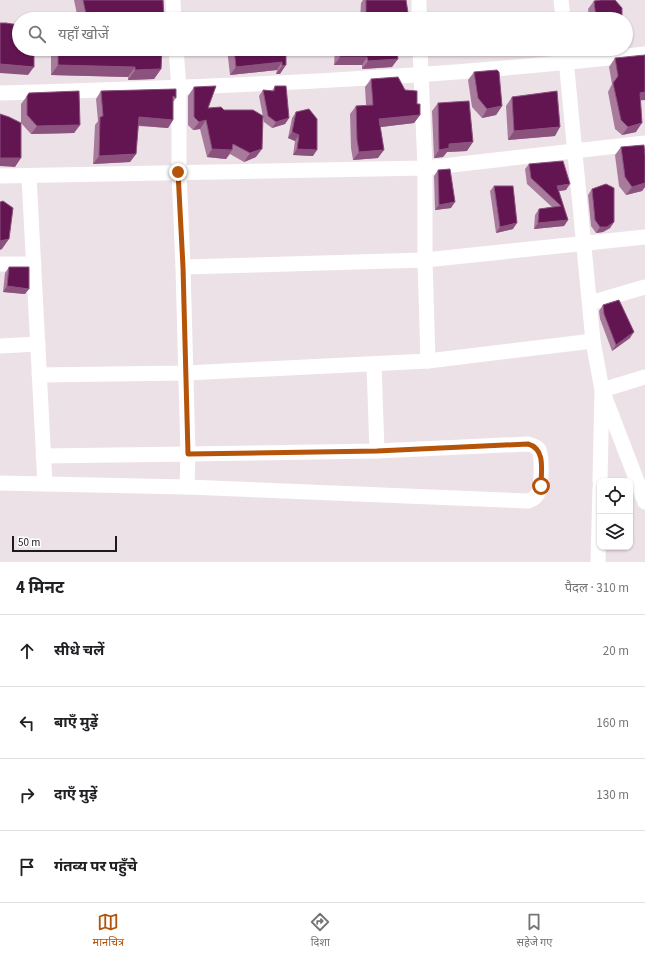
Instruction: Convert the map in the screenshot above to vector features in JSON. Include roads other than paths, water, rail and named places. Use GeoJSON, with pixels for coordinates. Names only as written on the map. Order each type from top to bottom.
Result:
{"type":"FeatureCollection","features":[{"type":"Feature","properties":{"kind":"street"},"geometry":{"type":"LineString","coordinates":[[173,0],[174,12]]}},
{"type":"Feature","properties":{"kind":"street"},"geometry":{"type":"LineString","coordinates":[[418,0],[419,12]]}},
{"type":"Feature","properties":{"kind":"street"},"geometry":{"type":"LineString","coordinates":[[561,0],[562,12]]}},
{"type":"Feature","properties":{"kind":"street"},"geometry":{"type":"LineString","coordinates":[[633,54],[645,54]]}},
{"type":"Feature","properties":{"kind":"street"},"geometry":{"type":"LineString","coordinates":[[177,56],[179,88],[178,172],[183,267],[188,454],[187,487]]}},
{"type":"Feature","properties":{"kind":"street"},"geometry":{"type":"LineString","coordinates":[[420,56],[425,168],[424,260],[428,361]]}},
{"type":"Feature","properties":{"kind":"street"},"geometry":{"type":"LineString","coordinates":[[0,93],[179,88],[420,75],[566,56],[593,341],[602,390],[600,478]]}},
{"type":"Feature","properties":{"kind":"street"},"geometry":{"type":"LineString","coordinates":[[0,176],[425,168],[645,143]]}},
{"type":"Feature","properties":{"kind":"street"},"geometry":{"type":"LineString","coordinates":[[29,176],[45,484]]}},
{"type":"Feature","properties":{"kind":"street"},"geometry":{"type":"LineString","coordinates":[[183,267],[424,260],[645,237]]}},
{"type":"Feature","properties":{"kind":"street"},"geometry":{"type":"LineString","coordinates":[[0,264],[34,264]]}},
{"type":"Feature","properties":{"kind":"street"},"geometry":{"type":"LineString","coordinates":[[590,303],[645,287]]}},
{"type":"Feature","properties":{"kind":"street"},"geometry":{"type":"LineString","coordinates":[[39,375],[186,373],[428,361],[593,341]]}},
{"type":"Feature","properties":{"kind":"street"},"geometry":{"type":"LineString","coordinates":[[0,346],[38,344]]}},
{"type":"Feature","properties":{"kind":"street"},"geometry":{"type":"LineString","coordinates":[[374,364],[377,451]]}},
{"type":"Feature","properties":{"kind":"street"},"geometry":{"type":"LineString","coordinates":[[602,390],[645,377]]}},
{"type":"Feature","properties":{"kind":"street"},"geometry":{"type":"LineString","coordinates":[[602,390],[641,479],[645,502]]}},
{"type":"Feature","properties":{"kind":"street"},"geometry":{"type":"LineString","coordinates":[[0,483],[187,487],[528,500],[535,498],[539,493],[541,486],[540,457],[538,449],[534,445],[528,444],[377,451],[43,456]]}},
{"type":"Feature","properties":{"kind":"street"},"geometry":{"type":"LineString","coordinates":[[598,562],[599,514]]}}]}
